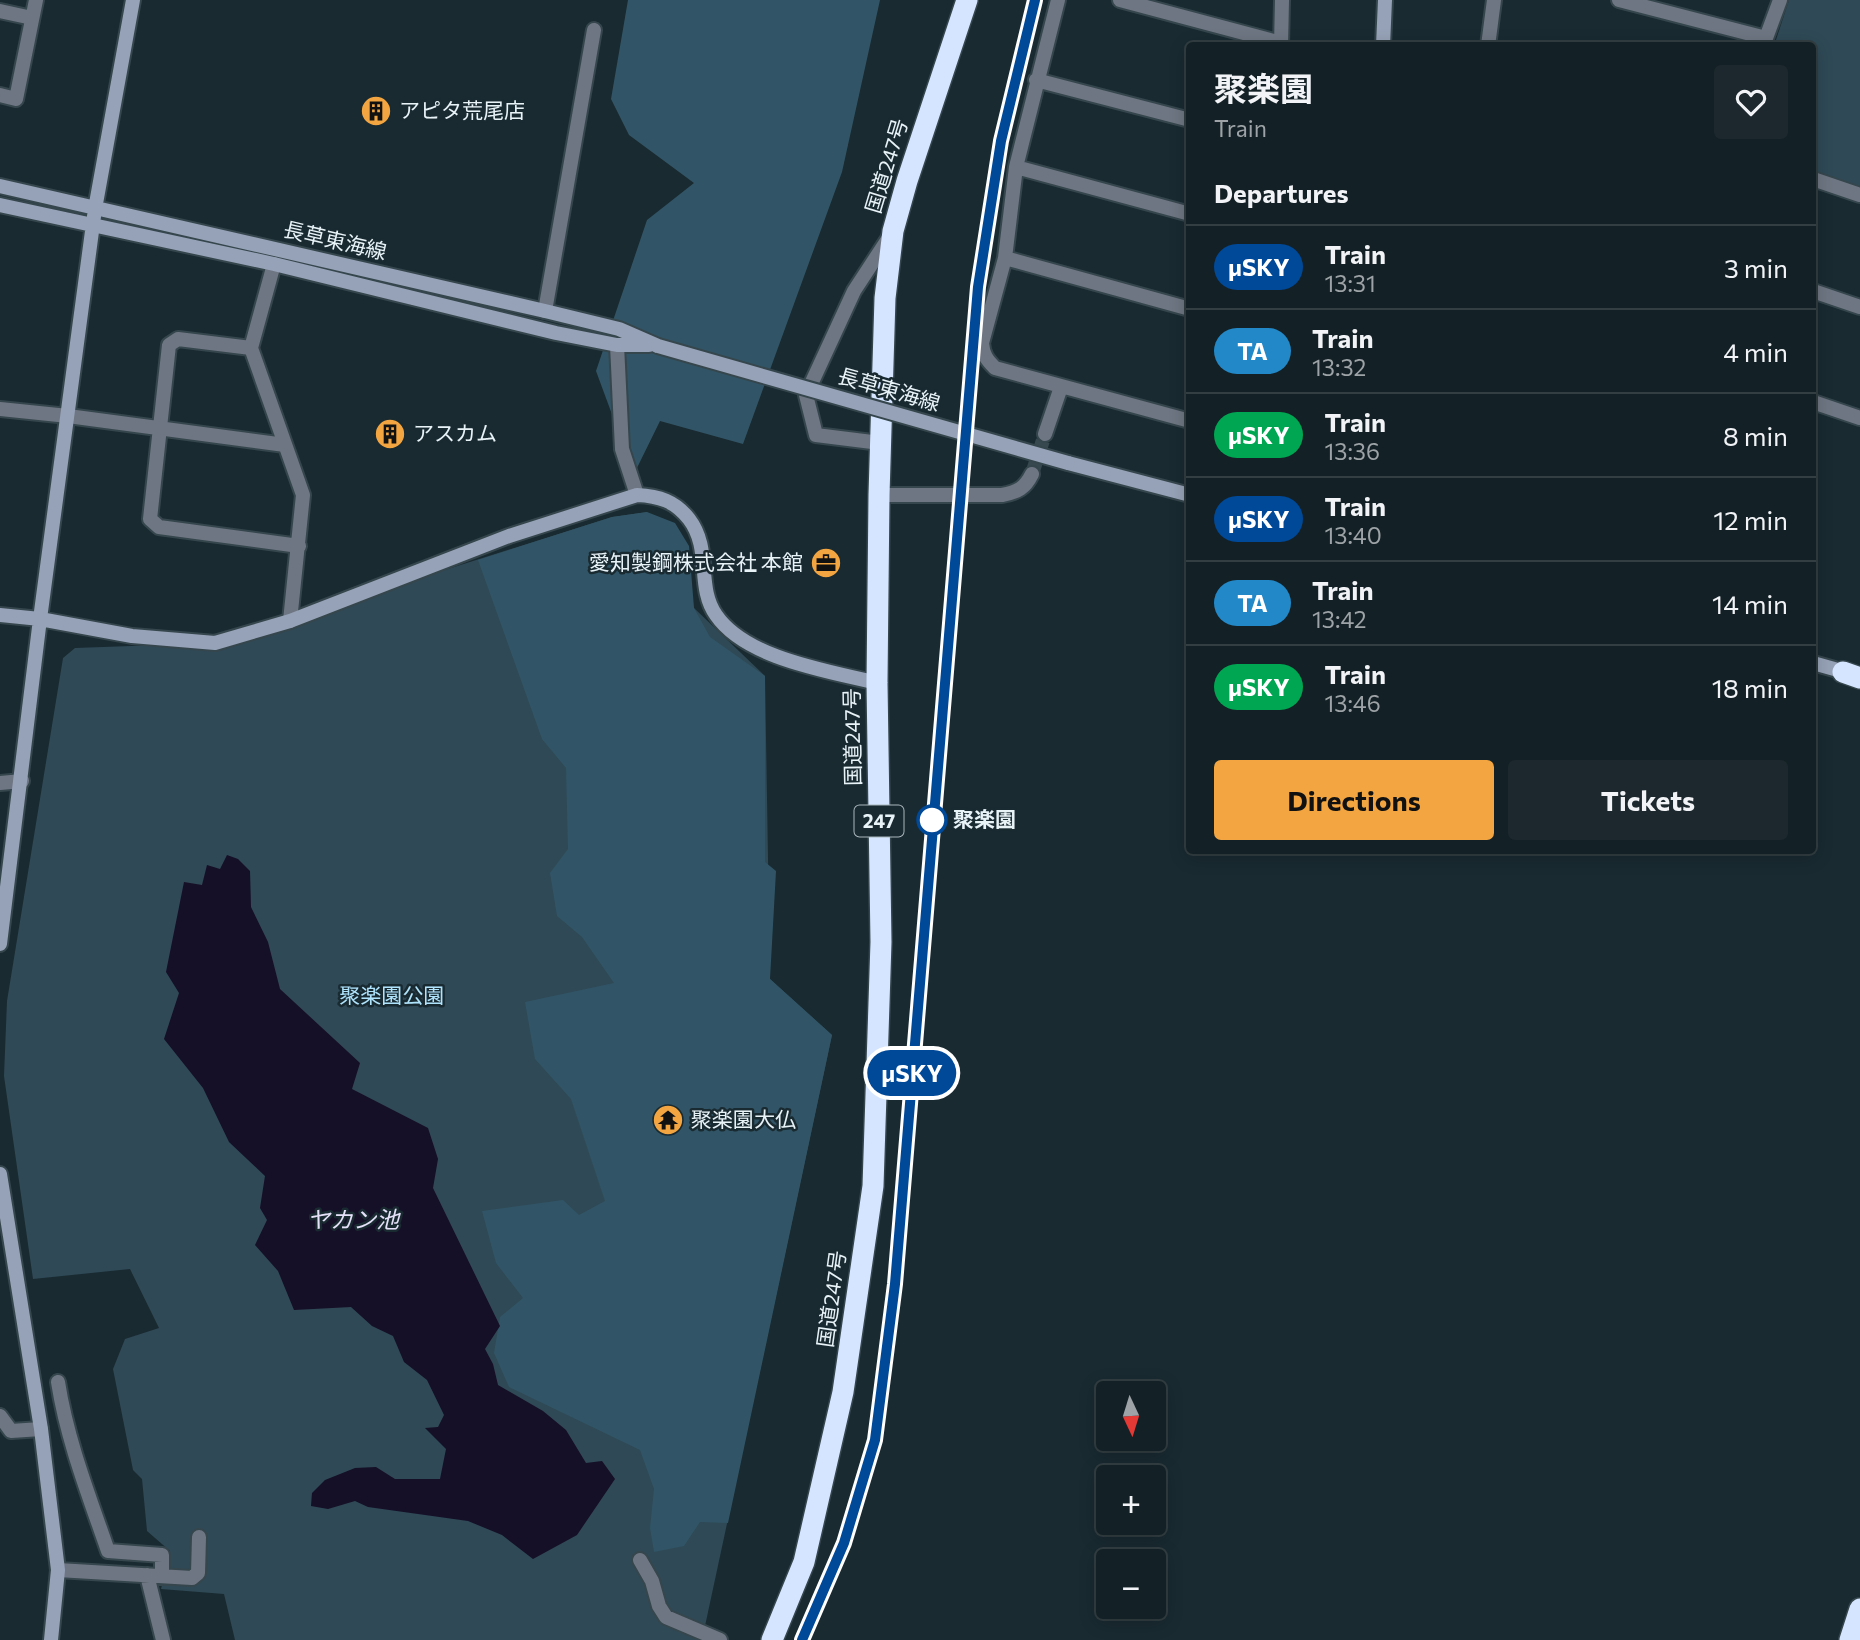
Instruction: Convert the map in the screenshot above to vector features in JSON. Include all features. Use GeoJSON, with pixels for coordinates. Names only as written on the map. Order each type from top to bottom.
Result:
{"type":"FeatureCollection","features":[{"type":"Feature","properties":{"kind":"highway","name":"国道247号"},"geometry":{"type":"LineString","coordinates":[[772,1640],[804,1562],[843,1392],[873,1186],[881,942],[877,683],[885,298],[893,231],[967,0]]}},
{"type":"Feature","properties":{"kind":"highway"},"geometry":{"type":"LineString","coordinates":[[1850,1640],[1860,1609]]}},
{"type":"Feature","properties":{"kind":"street"},"geometry":{"type":"LineString","coordinates":[[0,95],[16,99],[36,0]]}},
{"type":"Feature","properties":{"kind":"street"},"geometry":{"type":"LineString","coordinates":[[0,944],[95,209],[133,0]]}},
{"type":"Feature","properties":{"kind":"street"},"geometry":{"type":"LineString","coordinates":[[1058,0],[1016,167],[1005,258],[982,343],[986,360],[995,368],[1186,420]]}},
{"type":"Feature","properties":{"kind":"street"},"geometry":{"type":"LineString","coordinates":[[1119,0],[1274,42]]}},
{"type":"Feature","properties":{"kind":"street"},"geometry":{"type":"LineString","coordinates":[[1281,42],[1282,0]]}},
{"type":"Feature","properties":{"kind":"street"},"geometry":{"type":"LineString","coordinates":[[1383,42],[1385,0]]}},
{"type":"Feature","properties":{"kind":"street"},"geometry":{"type":"LineString","coordinates":[[1489,42],[1494,0]]}},
{"type":"Feature","properties":{"kind":"street"},"geometry":{"type":"LineString","coordinates":[[1619,0],[1765,42],[1780,0]]}},
{"type":"Feature","properties":{"kind":"street"},"geometry":{"type":"LineString","coordinates":[[0,11],[32,18]]}},
{"type":"Feature","properties":{"kind":"street"},"geometry":{"type":"LineString","coordinates":[[545,311],[594,30]]}},
{"type":"Feature","properties":{"kind":"street"},"geometry":{"type":"LineString","coordinates":[[1036,80],[1186,119]]}},
{"type":"Feature","properties":{"kind":"street"},"geometry":{"type":"LineString","coordinates":[[1016,167],[1186,213]]}},
{"type":"Feature","properties":{"kind":"street"},"geometry":{"type":"LineString","coordinates":[[1816,180],[1860,195]]}},
{"type":"Feature","properties":{"kind":"street","name":"長草東海線"},"geometry":{"type":"LineString","coordinates":[[0,186],[620,329],[658,345],[1068,463],[1186,494]]}},
{"type":"Feature","properties":{"kind":"street","name":"長草東海線"},"geometry":{"type":"LineString","coordinates":[[0,205],[274,264],[556,333],[617,345],[658,345]]}},
{"type":"Feature","properties":{"kind":"street"},"geometry":{"type":"LineString","coordinates":[[880,443],[816,435],[806,395],[854,291],[893,231]]}},
{"type":"Feature","properties":{"kind":"street"},"geometry":{"type":"LineString","coordinates":[[1005,258],[1186,308]]}},
{"type":"Feature","properties":{"kind":"street"},"geometry":{"type":"LineString","coordinates":[[274,264],[251,348],[303,495],[290,621]]}},
{"type":"Feature","properties":{"kind":"street"},"geometry":{"type":"LineString","coordinates":[[1816,292],[1860,307]]}},
{"type":"Feature","properties":{"kind":"street"},"geometry":{"type":"LineString","coordinates":[[251,348],[178,339],[169,345],[150,519],[159,527],[299,545]]}},
{"type":"Feature","properties":{"kind":"street"},"geometry":{"type":"LineString","coordinates":[[617,345],[622,449],[637,495]]}},
{"type":"Feature","properties":{"kind":"street"},"geometry":{"type":"LineString","coordinates":[[1045,434],[1061,387]]}},
{"type":"Feature","properties":{"kind":"street"},"geometry":{"type":"LineString","coordinates":[[1816,403],[1860,418]]}},
{"type":"Feature","properties":{"kind":"street"},"geometry":{"type":"LineString","coordinates":[[0,409],[285,445]]}},
{"type":"Feature","properties":{"kind":"street"},"geometry":{"type":"LineString","coordinates":[[879,495],[1002,495],[1026,486],[1032,474]]}},
{"type":"Feature","properties":{"kind":"street"},"geometry":{"type":"LineString","coordinates":[[0,615],[40,619],[132,636],[215,643],[290,621],[509,536],[637,495],[654,495],[673,502],[698,530],[708,596],[716,615],[746,642],[797,664],[877,683]]}},
{"type":"Feature","properties":{"kind":"street"},"geometry":{"type":"LineString","coordinates":[[1816,664],[1854,675]]}},
{"type":"Feature","properties":{"kind":"street"},"geometry":{"type":"LineString","coordinates":[[0,783],[22,781]]}},
{"type":"Feature","properties":{"kind":"street"},"geometry":{"type":"LineString","coordinates":[[0,1174],[41,1429],[58,1570],[51,1640]]}},
{"type":"Feature","properties":{"kind":"street"},"geometry":{"type":"LineString","coordinates":[[58,1382],[82,1476],[108,1551],[162,1555],[154,1575],[163,1640]]}},
{"type":"Feature","properties":{"kind":"street"},"geometry":{"type":"LineString","coordinates":[[0,1416],[11,1431],[41,1429]]}},
{"type":"Feature","properties":{"kind":"street"},"geometry":{"type":"LineString","coordinates":[[58,1570],[192,1578],[198,1573],[199,1536]]}},
{"type":"Feature","properties":{"kind":"street"},"geometry":{"type":"LineString","coordinates":[[640,1560],[652,1581],[659,1606],[666,1617],[720,1640]]}},
{"type":"Feature","properties":{"kind":"green space"},"geometry":{"type":"Polygon","coordinates":[[[1789,0],[1860,0],[1860,195],[1816,180],[1816,42],[1775,42],[1789,0]]]}},
{"type":"Feature","properties":{"kind":"green space","name":"聚楽園公園"},"geometry":{"type":"Polygon","coordinates":[[[647,512],[694,608],[765,676],[770,979],[832,1035],[702,1640],[235,1640],[224,1594],[161,1589],[170,1551],[147,1531],[142,1479],[133,1470],[113,1369],[125,1339],[159,1328],[130,1269],[33,1279],[4,1076],[7,1001],[63,658],[75,648],[215,643],[612,517],[647,512]]]}},
{"type":"Feature","properties":{"kind":"shaded area"},"geometry":{"type":"Polygon","coordinates":[[[628,0],[880,0],[842,172],[743,444],[660,421],[634,474],[596,371],[647,220],[694,183],[629,135],[611,99],[628,0]]]}},
{"type":"Feature","properties":{"kind":"shaded area"},"geometry":{"type":"Polygon","coordinates":[[[647,512],[675,523],[689,546],[694,608],[710,637],[765,676],[765,862],[776,871],[770,979],[832,1035],[728,1523],[700,1522],[684,1546],[654,1552],[650,1528],[654,1489],[640,1450],[509,1387],[494,1353],[500,1317],[523,1298],[496,1263],[482,1211],[563,1200],[579,1215],[605,1201],[571,1099],[535,1059],[525,1002],[614,983],[582,937],[557,916],[550,873],[568,849],[566,768],[542,739],[478,560],[612,517],[647,512]]]}},
{"type":"Feature","properties":{"kind":"water","name":"ヤカン池"},"geometry":{"type":"Polygon","coordinates":[[[227,855],[238,859],[250,871],[251,907],[268,942],[280,989],[360,1063],[352,1089],[428,1128],[438,1159],[433,1188],[500,1326],[485,1349],[493,1364],[498,1385],[543,1411],[566,1430],[586,1463],[602,1461],[615,1479],[577,1535],[533,1559],[502,1535],[468,1521],[368,1507],[355,1501],[328,1509],[311,1506],[312,1493],[325,1480],[355,1468],[376,1467],[395,1479],[440,1479],[446,1449],[425,1428],[438,1427],[444,1415],[427,1380],[404,1362],[393,1336],[372,1326],[351,1307],[294,1310],[278,1271],[255,1245],[267,1220],[260,1208],[265,1176],[229,1142],[203,1088],[164,1039],[179,993],[166,972],[184,882],[202,885],[207,865],[220,869],[227,855]]]}},
{"type":"Feature","properties":{"kind":"tunnel"},"geometry":{"type":"LineString","coordinates":[[1032,474],[1045,434]]}},
{"type":"Feature","properties":{"kind":"railway"},"geometry":{"type":"LineString","coordinates":[[802,1640],[844,1543],[875,1440],[893,1310],[978,287],[1001,140],[1035,0]]}},
{"type":"Feature","properties":{"kind":"train","name":"μSKY"},"geometry":{"type":"LineString","coordinates":[[802,1640],[844,1543],[875,1440],[885,1376],[893,1310],[978,287],[1001,141],[1035,0]]}},
{"type":"Feature","properties":{"kind":"place","name":"アピタ荒尾店"},"geometry":{"type":"Point","coordinates":[376,111]}},
{"type":"Feature","properties":{"kind":"place","name":"アスカム"},"geometry":{"type":"Point","coordinates":[390,434]}},
{"type":"Feature","properties":{"kind":"place","name":"愛知製鋼株式会社 本館"},"geometry":{"type":"Point","coordinates":[826,563]}},
{"type":"Feature","properties":{"kind":"place","name":"聚楽園"},"geometry":{"type":"Point","coordinates":[932,820]}},
{"type":"Feature","properties":{"kind":"place","name":"聚楽園大仏"},"geometry":{"type":"Point","coordinates":[668,1120]}}]}
